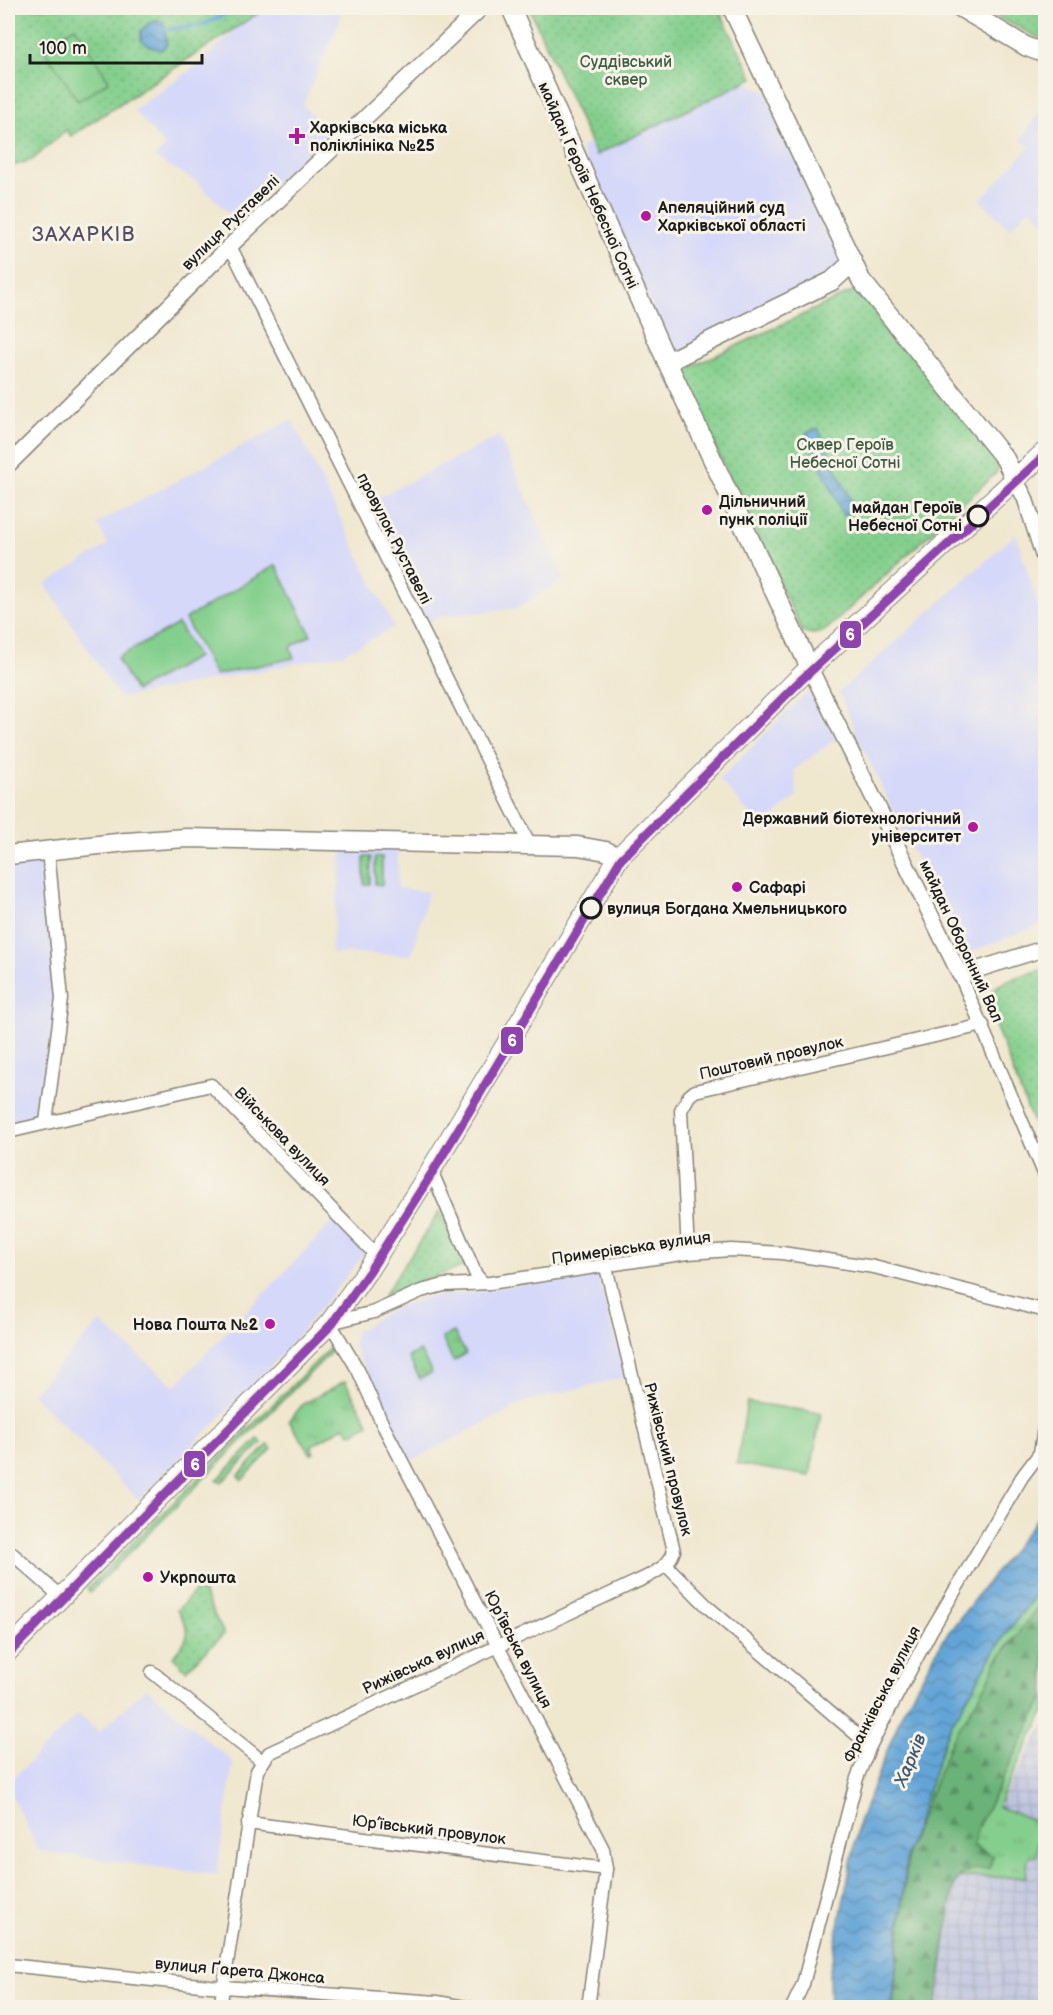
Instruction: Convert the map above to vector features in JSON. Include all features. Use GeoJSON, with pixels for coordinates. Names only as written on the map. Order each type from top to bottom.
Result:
{"type":"FeatureCollection","features":[{"type":"Feature","properties":{"kind":"main road","name":"майдан Героїв Небесної Сотні"},"geometry":{"type":"LineString","coordinates":[[511,8],[667,362],[810,668]]}},
{"type":"Feature","properties":{"kind":"main road"},"geometry":{"type":"LineString","coordinates":[[732,8],[861,280],[1005,459],[1015,479]]}},
{"type":"Feature","properties":{"kind":"main road"},"geometry":{"type":"LineString","coordinates":[[961,8],[1027,47],[1046,54]]}},
{"type":"Feature","properties":{"kind":"main road"},"geometry":{"type":"LineString","coordinates":[[667,362],[832,281],[853,262]]}},
{"type":"Feature","properties":{"kind":"main road"},"geometry":{"type":"LineString","coordinates":[[8,1651],[58,1594],[330,1323],[377,1256],[431,1170],[619,857],[810,668],[1046,451]]}},
{"type":"Feature","properties":{"kind":"main road"},"geometry":{"type":"LineString","coordinates":[[8,855],[186,838],[578,846],[606,851],[619,857]]}},
{"type":"Feature","properties":{"kind":"street","name":"вулиця Руставелі"},"geometry":{"type":"LineString","coordinates":[[9,458],[481,8]]}},
{"type":"Feature","properties":{"kind":"street","name":"провулок Руставелі"},"geometry":{"type":"LineString","coordinates":[[230,246],[530,845]]}},
{"type":"Feature","properties":{"kind":"street"},"geometry":{"type":"LineString","coordinates":[[1015,479],[1025,498],[1046,564]]}},
{"type":"Feature","properties":{"kind":"street","name":"майдан Оборонний Вал"},"geometry":{"type":"LineString","coordinates":[[810,668],[960,975],[1042,1160]]}},
{"type":"Feature","properties":{"kind":"street"},"geometry":{"type":"LineString","coordinates":[[46,1122],[62,999],[48,850]]}},
{"type":"Feature","properties":{"kind":"street"},"geometry":{"type":"LineString","coordinates":[[960,975],[1046,948]]}},
{"type":"Feature","properties":{"kind":"street","name":"Поштовий провулок"},"geometry":{"type":"LineString","coordinates":[[688,1253],[681,1110],[689,1096],[695,1091],[983,1025]]}},
{"type":"Feature","properties":{"kind":"street","name":"Військова вулиця"},"geometry":{"type":"LineString","coordinates":[[8,1132],[211,1085],[377,1256]]}},
{"type":"Feature","properties":{"kind":"street"},"geometry":{"type":"LineString","coordinates":[[1042,1160],[1046,1178]]}},
{"type":"Feature","properties":{"kind":"street"},"geometry":{"type":"LineString","coordinates":[[431,1170],[474,1271],[483,1283]]}},
{"type":"Feature","properties":{"kind":"street","name":"Примерівська вулиця"},"geometry":{"type":"LineString","coordinates":[[330,1323],[374,1312],[421,1291],[444,1285],[483,1283],[606,1267],[688,1253],[731,1250],[782,1253],[874,1267],[1046,1311]]}},
{"type":"Feature","properties":{"kind":"street","name":"Рижівський провулок"},"geometry":{"type":"LineString","coordinates":[[606,1267],[675,1551],[672,1560],[666,1565]]}},
{"type":"Feature","properties":{"kind":"street","name":"Юр’ївська вулиця"},"geometry":{"type":"LineString","coordinates":[[330,1323],[358,1370],[382,1423],[603,1849],[606,1869],[588,2007]]}},
{"type":"Feature","properties":{"kind":"street","name":"Франківська вулиця"},"geometry":{"type":"LineString","coordinates":[[792,2007],[803,1984],[858,1778],[870,1746],[931,1631],[1022,1477],[1040,1453],[1046,1416]]}},
{"type":"Feature","properties":{"kind":"street"},"geometry":{"type":"LineString","coordinates":[[8,1550],[58,1594]]}},
{"type":"Feature","properties":{"kind":"street"},"geometry":{"type":"LineString","coordinates":[[666,1565],[709,1608],[870,1746]]}},
{"type":"Feature","properties":{"kind":"street","name":"Рижівська вулиця"},"geometry":{"type":"LineString","coordinates":[[262,1761],[278,1747],[627,1586],[666,1565]]}},
{"type":"Feature","properties":{"kind":"street"},"geometry":{"type":"LineString","coordinates":[[152,1672],[262,1761],[257,1771],[248,1823],[220,2007]]}},
{"type":"Feature","properties":{"kind":"street","name":"Юр’ївський провулок"},"geometry":{"type":"LineString","coordinates":[[248,1823],[606,1869]]}},
{"type":"Feature","properties":{"kind":"street","name":"вулиця Ґарета Джонса"},"geometry":{"type":"LineString","coordinates":[[8,1965],[222,1987],[470,2007]]}},
{"type":"Feature","properties":{"kind":"shaded area"},"geometry":{"type":"Polygon","coordinates":[[[258,8],[341,8],[340,20],[303,105],[328,133],[236,220],[197,182],[155,158],[165,146],[134,110],[200,63],[258,8]]]}},
{"type":"Feature","properties":{"kind":"shaded area"},"geometry":{"type":"Polygon","coordinates":[[[734,78],[767,92],[843,256],[834,275],[680,352],[670,348],[580,148],[734,78]]]}},
{"type":"Feature","properties":{"kind":"shaded area"},"geometry":{"type":"Polygon","coordinates":[[[1045,102],[1045,223],[1030,207],[1010,229],[980,200],[1030,147],[1021,140],[1045,102]]]}},
{"type":"Feature","properties":{"kind":"shaded area"},"geometry":{"type":"Polygon","coordinates":[[[292,420],[394,627],[343,654],[120,698],[45,584],[108,545],[97,523],[292,420]]]}},
{"type":"Feature","properties":{"kind":"shaded area"},"geometry":{"type":"Polygon","coordinates":[[[499,436],[564,579],[517,608],[441,616],[426,623],[365,504],[499,436]]]}},
{"type":"Feature","properties":{"kind":"shaded area","name":"Державний біотехнологічний університет"},"geometry":{"type":"Polygon","coordinates":[[[1016,534],[1045,628],[1045,923],[962,955],[855,731],[839,692],[1016,534]]]}},
{"type":"Feature","properties":{"kind":"shaded area"},"geometry":{"type":"Polygon","coordinates":[[[810,692],[815,693],[838,737],[794,770],[797,797],[761,827],[719,779],[803,696],[810,692]]]}},
{"type":"Feature","properties":{"kind":"shaded area"},"geometry":{"type":"Polygon","coordinates":[[[343,846],[398,848],[398,888],[428,892],[412,955],[331,953],[343,846]]]}},
{"type":"Feature","properties":{"kind":"shaded area"},"geometry":{"type":"Polygon","coordinates":[[[45,862],[59,1001],[42,1120],[8,1128],[8,866],[45,862]]]}},
{"type":"Feature","properties":{"kind":"shaded area"},"geometry":{"type":"Polygon","coordinates":[[[334,1220],[364,1251],[359,1261],[286,1350],[139,1500],[32,1394],[100,1322],[175,1386],[334,1220]]]}},
{"type":"Feature","properties":{"kind":"shaded area"},"geometry":{"type":"Polygon","coordinates":[[[597,1275],[626,1377],[527,1401],[409,1462],[353,1344],[355,1332],[391,1310],[424,1298],[597,1275]]]}},
{"type":"Feature","properties":{"kind":"shaded area"},"geometry":{"type":"Polygon","coordinates":[[[146,1688],[233,1762],[217,1875],[39,1851],[8,1788],[8,1783],[78,1714],[99,1732],[146,1688]]]}},
{"type":"Feature","properties":{"kind":"shaded area"},"geometry":{"type":"Polygon","coordinates":[[[1045,1723],[1045,2007],[936,2008],[953,1888],[1045,1723]]]}},
{"type":"Feature","properties":{"kind":"green space"},"geometry":{"type":"Polygon","coordinates":[[[11,8],[262,8],[263,10],[71,136],[66,130],[32,160],[8,167],[8,12],[11,8]]]}},
{"type":"Feature","properties":{"kind":"green space","name":"Суддівський сквер"},"geometry":{"type":"Polygon","coordinates":[[[529,8],[718,8],[753,78],[596,155],[529,8]]]}},
{"type":"Feature","properties":{"kind":"green space"},"geometry":{"type":"Polygon","coordinates":[[[979,8],[1045,8],[1045,41],[979,8]]]}},
{"type":"Feature","properties":{"kind":"green space"},"geometry":{"type":"Polygon","coordinates":[[[75,27],[109,81],[78,101],[43,47],[75,27]]]}},
{"type":"Feature","properties":{"kind":"green space","name":"Сквер Героїв Небесної Сотні"},"geometry":{"type":"Polygon","coordinates":[[[860,288],[1000,464],[996,473],[827,629],[812,634],[802,631],[680,372],[860,288]]]}},
{"type":"Feature","properties":{"kind":"green space"},"geometry":{"type":"Polygon","coordinates":[[[276,565],[311,635],[290,647],[294,658],[215,675],[185,619],[276,565]]]}},
{"type":"Feature","properties":{"kind":"green space"},"geometry":{"type":"Polygon","coordinates":[[[178,624],[197,657],[135,691],[117,658],[178,624]]]}},
{"type":"Feature","properties":{"kind":"green space"},"geometry":{"type":"Polygon","coordinates":[[[364,857],[371,857],[370,884],[364,884],[364,857]]]}},
{"type":"Feature","properties":{"kind":"green space"},"geometry":{"type":"Polygon","coordinates":[[[375,857],[382,857],[382,885],[375,884],[375,857]]]}},
{"type":"Feature","properties":{"kind":"green space"},"geometry":{"type":"Polygon","coordinates":[[[1045,969],[1046,1151],[1044,1151],[986,1002],[995,988],[1002,983],[1045,969]]]}},
{"type":"Feature","properties":{"kind":"green space"},"geometry":{"type":"Polygon","coordinates":[[[440,1211],[467,1265],[384,1295],[440,1211]]]}},
{"type":"Feature","properties":{"kind":"green space"},"geometry":{"type":"Polygon","coordinates":[[[454,1332],[466,1354],[453,1361],[442,1338],[454,1332]]]}},
{"type":"Feature","properties":{"kind":"green space"},"geometry":{"type":"Polygon","coordinates":[[[330,1348],[335,1348],[90,1592],[87,1588],[330,1348]]]}},
{"type":"Feature","properties":{"kind":"green space"},"geometry":{"type":"Polygon","coordinates":[[[420,1351],[432,1373],[420,1379],[408,1357],[420,1351]]]}},
{"type":"Feature","properties":{"kind":"green space"},"geometry":{"type":"Polygon","coordinates":[[[345,1381],[369,1424],[351,1434],[345,1426],[311,1446],[314,1453],[311,1454],[289,1421],[303,1404],[345,1381]]]}},
{"type":"Feature","properties":{"kind":"green space"},"geometry":{"type":"Polygon","coordinates":[[[747,1402],[821,1413],[810,1476],[737,1464],[747,1402]]]}},
{"type":"Feature","properties":{"kind":"green space"},"geometry":{"type":"Polygon","coordinates":[[[258,1439],[262,1443],[221,1483],[217,1480],[258,1439]]]}},
{"type":"Feature","properties":{"kind":"green space"},"geometry":{"type":"Polygon","coordinates":[[[268,1445],[272,1449],[242,1480],[238,1476],[268,1445]]]}},
{"type":"Feature","properties":{"kind":"green space"},"geometry":{"type":"Polygon","coordinates":[[[1045,1583],[1045,1711],[997,1806],[1038,1822],[1037,1856],[1028,1857],[1026,1877],[958,1877],[953,1888],[936,2007],[892,2008],[907,1853],[948,1730],[1004,1636],[1045,1583]]]}},
{"type":"Feature","properties":{"kind":"green space"},"geometry":{"type":"Polygon","coordinates":[[[200,1586],[224,1634],[186,1670],[173,1657],[187,1634],[186,1624],[177,1610],[200,1586]]]}},
{"type":"Feature","properties":{"kind":"green space"},"geometry":{"type":"Polygon","coordinates":[[[1045,1598],[1045,1695],[975,1833],[974,1846],[993,1856],[989,1869],[977,1869],[963,1874],[953,1888],[936,2007],[893,2007],[908,1850],[951,1741],[987,1684],[996,1662],[1045,1598]]]}},
{"type":"Feature","properties":{"kind":"water"},"geometry":{"type":"Polygon","coordinates":[[[160,20],[164,24],[167,44],[162,50],[151,47],[141,40],[141,31],[149,23],[160,20]]]}},
{"type":"Feature","properties":{"kind":"water"},"geometry":{"type":"Polygon","coordinates":[[[818,428],[855,510],[843,515],[806,433],[818,428]]]}},
{"type":"Feature","properties":{"kind":"water","name":"Харків"},"geometry":{"type":"Polygon","coordinates":[[[1045,1508],[1045,1583],[1004,1636],[948,1730],[907,1853],[892,2007],[830,2007],[829,1975],[859,1822],[902,1713],[942,1641],[1045,1508]]]}},
{"type":"Feature","properties":{"kind":"waterway"},"geometry":{"type":"LineString","coordinates":[[163,30],[203,25],[238,8]]}},
{"type":"Feature","properties":{"kind":"transit line","name":"6"},"geometry":{"type":"LineString","coordinates":[[8,1654],[331,1325],[369,1272],[432,1173],[621,859],[799,682],[1046,454]]}},
{"type":"Feature","properties":{"kind":"place","name":"Харківська міська поліклініка №25"},"geometry":{"type":"Point","coordinates":[297,136]}},
{"type":"Feature","properties":{"kind":"place","name":"Апеляційний суд Харківської області"},"geometry":{"type":"Point","coordinates":[646,216]}},
{"type":"Feature","properties":{"kind":"place","name":"Дільничний пунк поліції"},"geometry":{"type":"Point","coordinates":[707,510]}},
{"type":"Feature","properties":{"kind":"place","name":"майдан Героїв Небесної Сотні"},"geometry":{"type":"Point","coordinates":[978,516]}},
{"type":"Feature","properties":{"kind":"place","name":"Державний біотехнологічний університет"},"geometry":{"type":"Point","coordinates":[973,827]}},
{"type":"Feature","properties":{"kind":"place","name":"Сафарі"},"geometry":{"type":"Point","coordinates":[737,887]}},
{"type":"Feature","properties":{"kind":"place","name":"вулиця Богдана Хмельницького"},"geometry":{"type":"Point","coordinates":[591,908]}},
{"type":"Feature","properties":{"kind":"place","name":"Нова Пошта №2"},"geometry":{"type":"Point","coordinates":[270,1324]}},
{"type":"Feature","properties":{"kind":"place","name":"Укрпошта"},"geometry":{"type":"Point","coordinates":[148,1577]}},
{"type":"Feature","properties":{"kind":"district","name":"ЗАХАРКІВ"},"geometry":{"type":"Point","coordinates":[84,234]}}]}
